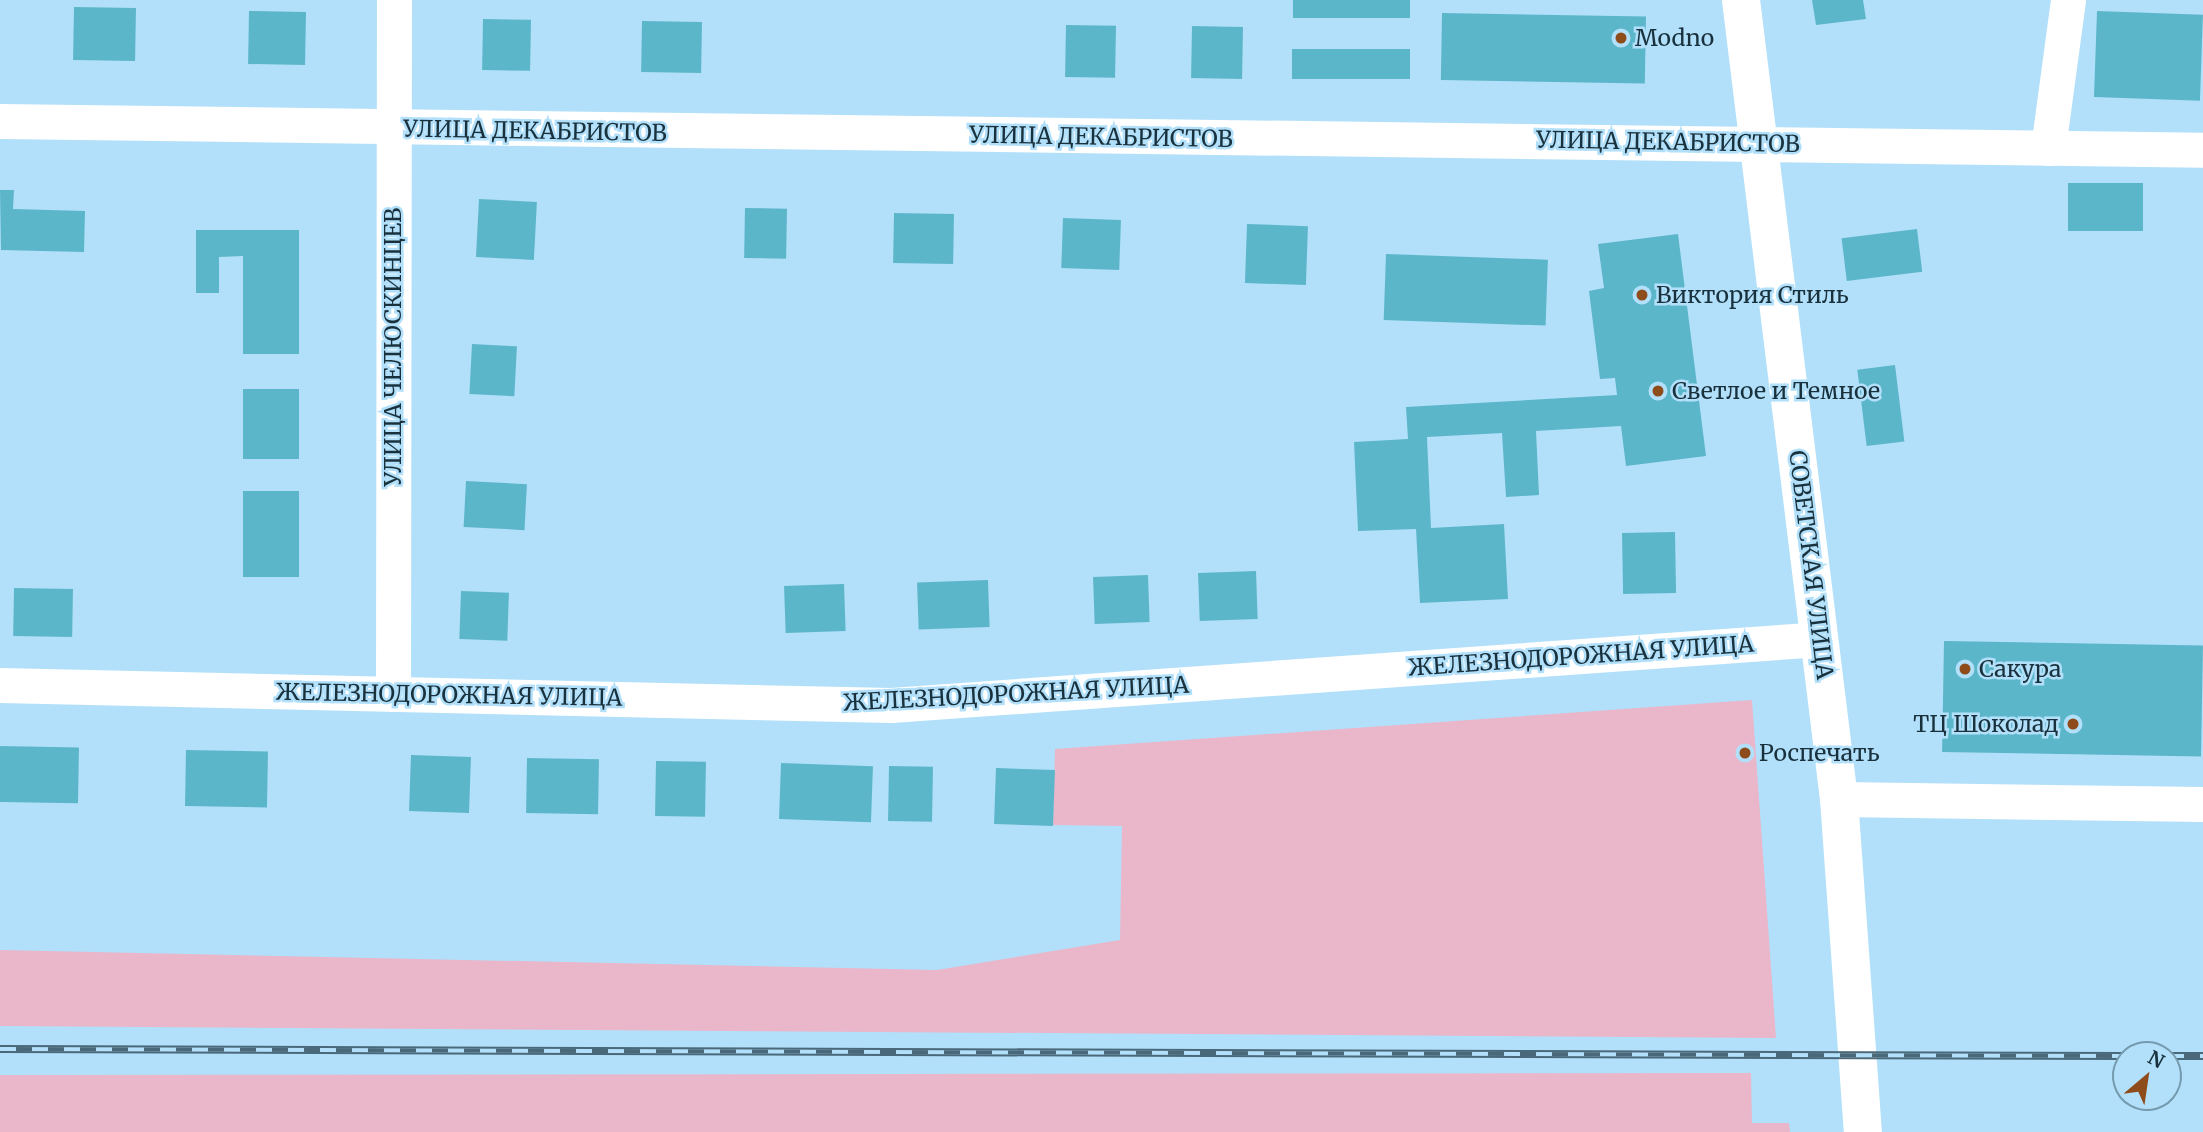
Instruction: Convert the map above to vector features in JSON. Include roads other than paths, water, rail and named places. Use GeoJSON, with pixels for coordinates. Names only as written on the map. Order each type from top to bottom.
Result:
{"type":"FeatureCollection","features":[{"type":"Feature","properties":{"kind":"main road","name":"СОВЕТСКАЯ УЛИЦА"},"geometry":{"type":"LineString","coordinates":[[1741,0],[1839,799],[1863,1132]]}},
{"type":"Feature","properties":{"kind":"street","name":"УЛИЦА ЧЕЛЮСКИНЦЕВ"},"geometry":{"type":"LineString","coordinates":[[393,694],[394,0]]}},
{"type":"Feature","properties":{"kind":"street"},"geometry":{"type":"LineString","coordinates":[[2048,148],[2068,0]]}},
{"type":"Feature","properties":{"kind":"street","name":"УЛИЦА ДЕКАБРИСТОВ"},"geometry":{"type":"LineString","coordinates":[[0,121],[394,130],[2203,150]]}},
{"type":"Feature","properties":{"kind":"street","name":"ЖЕЛЕЗНОДОРОЖНАЯ УЛИЦА"},"geometry":{"type":"LineString","coordinates":[[0,685],[891,705],[1820,639]]}},
{"type":"Feature","properties":{"kind":"street"},"geometry":{"type":"LineString","coordinates":[[1839,799],[2203,804]]}},
{"type":"Feature","properties":{"kind":"railway"},"geometry":{"type":"LineString","coordinates":[[0,1049],[2112,1056]]}},
{"type":"Feature","properties":{"kind":"railway"},"geometry":{"type":"LineString","coordinates":[[2182,1056],[2203,1056]]}},
{"type":"Feature","properties":{"kind":"place","name":"Modno"},"geometry":{"type":"Point","coordinates":[1621,38]}},
{"type":"Feature","properties":{"kind":"place","name":"Виктория Стиль"},"geometry":{"type":"Point","coordinates":[1642,295]}},
{"type":"Feature","properties":{"kind":"place","name":"Светлое и Темное"},"geometry":{"type":"Point","coordinates":[1658,391]}},
{"type":"Feature","properties":{"kind":"place","name":"Сакура"},"geometry":{"type":"Point","coordinates":[1965,669]}},
{"type":"Feature","properties":{"kind":"place","name":"ТЦ Шоколад"},"geometry":{"type":"Point","coordinates":[2073,724]}},
{"type":"Feature","properties":{"kind":"place","name":"Роспечать"},"geometry":{"type":"Point","coordinates":[1745,753]}}]}
